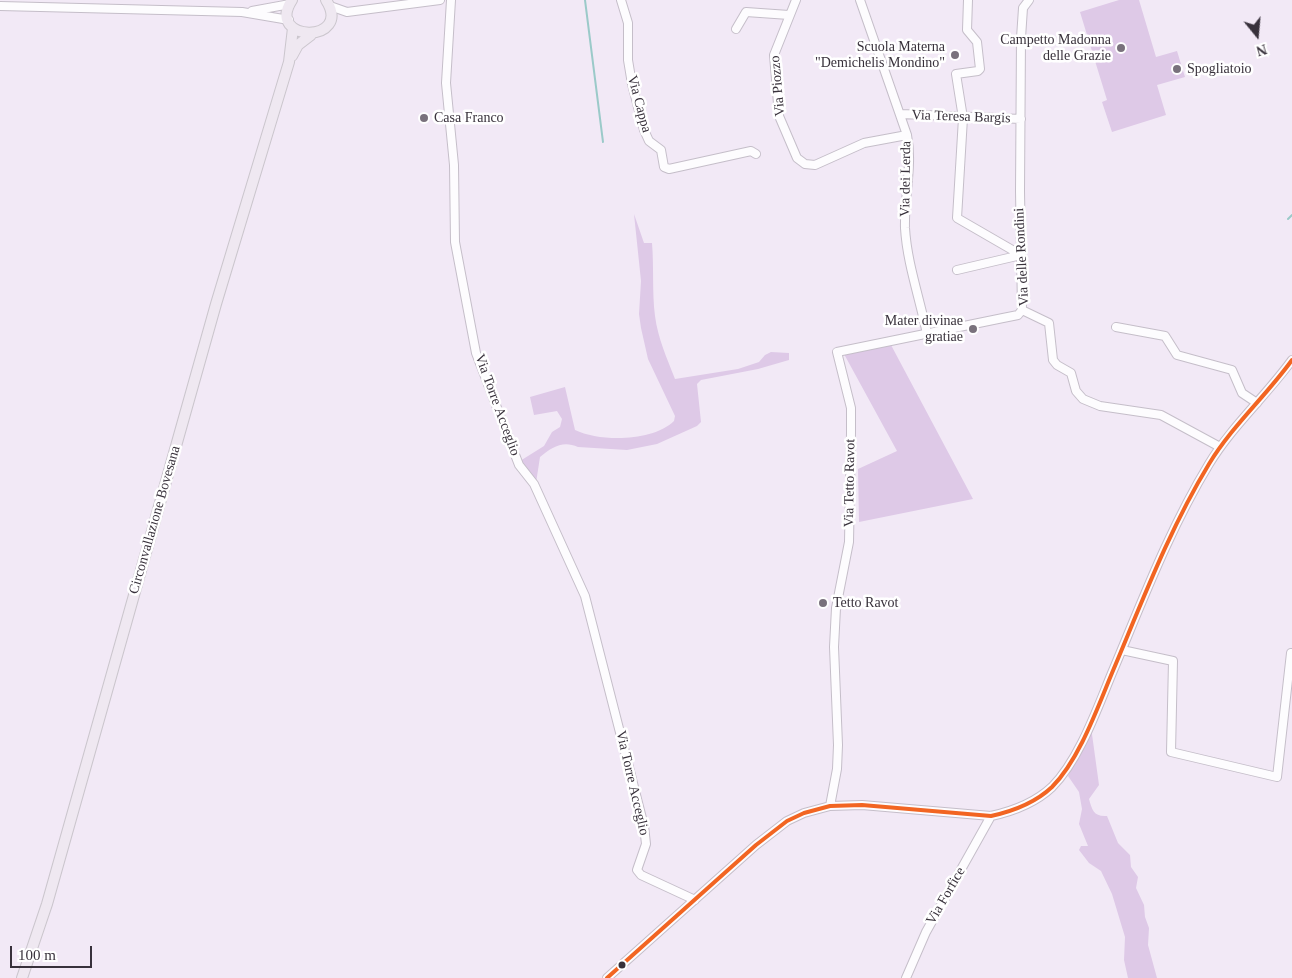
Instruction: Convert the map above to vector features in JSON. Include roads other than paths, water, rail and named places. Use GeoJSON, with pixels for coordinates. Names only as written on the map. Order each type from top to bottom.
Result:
{"type":"FeatureCollection","features":[{"type":"Feature","properties":{"kind":"main road","name":"Circonvallazione Bovesana"},"geometry":{"type":"LineString","coordinates":[[289,62],[291,2]]}},
{"type":"Feature","properties":{"kind":"main road"},"geometry":{"type":"LineString","coordinates":[[328,3],[330,19]]}},
{"type":"Feature","properties":{"kind":"main road","name":"Circonvallazione Bovesana"},"geometry":{"type":"LineString","coordinates":[[22,978],[47,904],[216,304],[289,62],[298,45],[311,35],[323,30],[330,19]]}},
{"type":"Feature","properties":{"kind":"main road"},"geometry":{"type":"LineString","coordinates":[[291,24],[298,32],[311,35]]}},
{"type":"Feature","properties":{"kind":"street"},"geometry":{"type":"LineString","coordinates":[[330,19],[347,12],[440,0]]}},
{"type":"Feature","properties":{"kind":"street","name":"Via Torre Acceglio"},"geometry":{"type":"LineString","coordinates":[[451,0],[446,83],[454,165],[455,242],[476,353],[519,465],[534,484],[585,596],[607,674],[623,750],[644,826],[646,844],[637,870],[641,875],[695,900]]}},
{"type":"Feature","properties":{"kind":"street","name":"Via Cappa"},"geometry":{"type":"LineString","coordinates":[[621,0],[628,23],[628,60],[632,84],[644,130],[649,141],[661,150],[664,167],[669,169],[751,151],[756,154]]}},
{"type":"Feature","properties":{"kind":"street","name":"Via Piozzo"},"geometry":{"type":"LineString","coordinates":[[796,0],[775,48],[774,66],[779,116],[797,158],[805,164],[816,165],[864,142],[907,135]]}},
{"type":"Feature","properties":{"kind":"street","name":"Via dei Lerda"},"geometry":{"type":"LineString","coordinates":[[860,0],[907,135],[909,151],[905,199],[905,229],[928,334]]}},
{"type":"Feature","properties":{"kind":"street"},"geometry":{"type":"LineString","coordinates":[[968,0],[967,30],[977,42],[980,69],[978,71],[956,74],[963,118],[957,218],[1021,255]]}},
{"type":"Feature","properties":{"kind":"street","name":"Via delle Rondini"},"geometry":{"type":"LineString","coordinates":[[1029,0],[1023,8],[1021,119],[1022,310],[1049,324],[1054,360],[1057,365],[1071,373],[1076,391],[1083,399],[1100,406],[1161,416],[1220,446]]}},
{"type":"Feature","properties":{"kind":"street"},"geometry":{"type":"LineString","coordinates":[[242,12],[291,2]]}},
{"type":"Feature","properties":{"kind":"street"},"geometry":{"type":"LineString","coordinates":[[328,3],[347,12]]}},
{"type":"Feature","properties":{"kind":"street"},"geometry":{"type":"LineString","coordinates":[[0,6],[242,12],[291,24]]}},
{"type":"Feature","properties":{"kind":"street"},"geometry":{"type":"LineString","coordinates":[[736,29],[746,12],[790,15]]}},
{"type":"Feature","properties":{"kind":"street","name":"Via Teresa Bargis"},"geometry":{"type":"LineString","coordinates":[[901,114],[1021,119]]}},
{"type":"Feature","properties":{"kind":"street"},"geometry":{"type":"LineString","coordinates":[[956,270],[1021,255]]}},
{"type":"Feature","properties":{"kind":"street","name":"Via Tetto Ravot"},"geometry":{"type":"LineString","coordinates":[[830,806],[837,769],[838,745],[834,647],[836,608],[849,542],[852,433],[851,408],[836,353],[1018,315],[1022,310]]}},
{"type":"Feature","properties":{"kind":"street"},"geometry":{"type":"LineString","coordinates":[[1116,327],[1166,336],[1177,355],[1232,370],[1242,394],[1257,403]]}},
{"type":"Feature","properties":{"kind":"street"},"geometry":{"type":"LineString","coordinates":[[607,978],[781,825],[804,813],[830,806],[862,805],[991,816],[1009,812],[1042,795],[1061,776],[1083,736],[1170,536],[1220,446],[1292,360]]}},
{"type":"Feature","properties":{"kind":"street"},"geometry":{"type":"LineString","coordinates":[[1122,650],[1173,661],[1171,752],[1277,777],[1292,652]]}},
{"type":"Feature","properties":{"kind":"street","name":"Via Forfice"},"geometry":{"type":"LineString","coordinates":[[906,978],[926,932],[991,816]]}},
{"type":"Feature","properties":{"kind":"waterway"},"geometry":{"type":"LineString","coordinates":[[585,0],[603,142]]}},
{"type":"Feature","properties":{"kind":"waterway"},"geometry":{"type":"LineString","coordinates":[[1288,219],[1292,215]]}},
{"type":"Feature","properties":{"kind":"place","name":"Campetto Madonna delle Grazie"},"geometry":{"type":"Point","coordinates":[1121,48]}},
{"type":"Feature","properties":{"kind":"place","name":"Scuola Materna \"Demichelis Mondino\""},"geometry":{"type":"Point","coordinates":[955,55]}},
{"type":"Feature","properties":{"kind":"place","name":"Spogliatoio"},"geometry":{"type":"Point","coordinates":[1177,69]}},
{"type":"Feature","properties":{"kind":"place","name":"Casa Franco"},"geometry":{"type":"Point","coordinates":[424,118]}},
{"type":"Feature","properties":{"kind":"place","name":"Mater divinae gratiae"},"geometry":{"type":"Point","coordinates":[973,329]}},
{"type":"Feature","properties":{"kind":"place","name":"Tetto Ravot"},"geometry":{"type":"Point","coordinates":[823,603]}}]}
